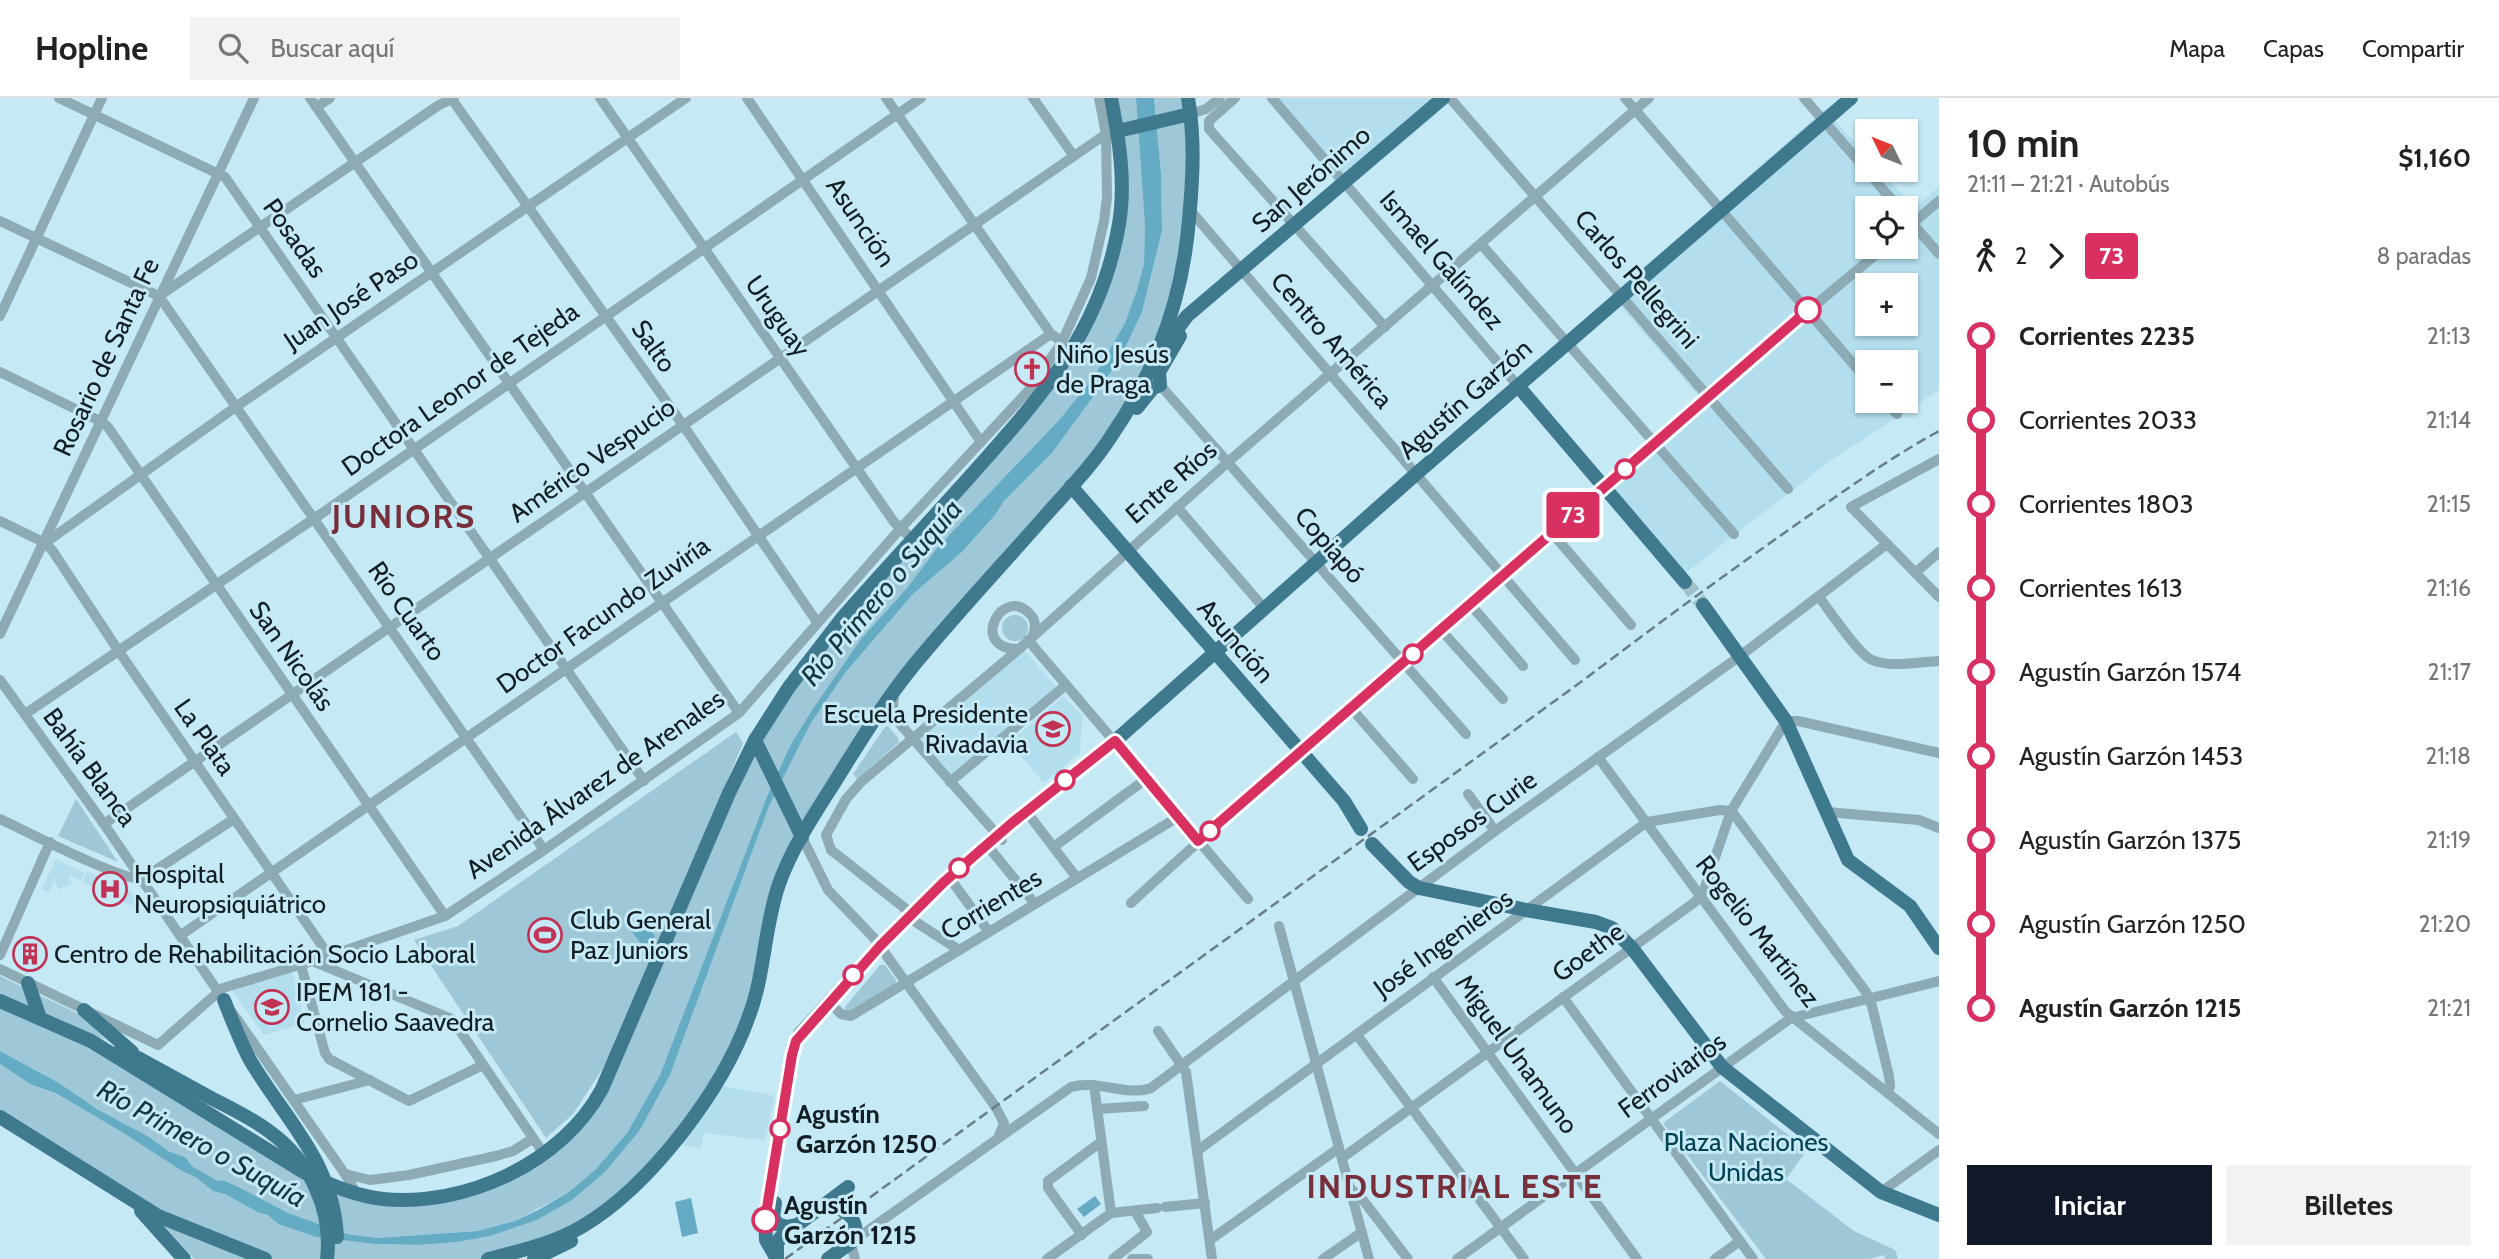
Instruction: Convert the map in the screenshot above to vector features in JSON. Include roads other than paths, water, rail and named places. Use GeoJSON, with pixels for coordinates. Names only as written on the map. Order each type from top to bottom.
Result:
{"type":"FeatureCollection","features":[{"type":"Feature","properties":{"kind":"main road"},"geometry":{"type":"LineString","coordinates":[[91,1041],[288,1163],[317,1179],[354,1193],[396,1199],[448,1195],[482,1185],[544,1154],[578,1125],[602,1089],[729,793],[757,744],[767,719],[818,647],[1036,402],[1080,338],[1102,286],[1119,223],[1122,177],[1118,131],[1111,98]]}},
{"type":"Feature","properties":{"kind":"main road"},"geometry":{"type":"LineString","coordinates":[[534,1259],[576,1239],[664,1154],[696,1114],[733,1055],[756,994],[779,885],[800,835],[894,691],[1111,438],[1150,370],[1175,303],[1187,245],[1194,156],[1186,115],[1188,98]]}},
{"type":"Feature","properties":{"kind":"main road","name":"San Jerónimo"},"geometry":{"type":"LineString","coordinates":[[1150,370],[1182,322],[1443,98]]}},
{"type":"Feature","properties":{"kind":"main road","name":"Agustín Garzón"},"geometry":{"type":"LineString","coordinates":[[777,1259],[766,1240],[765,1220],[792,1055],[800,1034],[832,1005],[911,917],[951,880],[1028,814],[1102,758],[1115,741],[1314,563],[1851,98]]}},
{"type":"Feature","properties":{"kind":"main road"},"geometry":{"type":"LineString","coordinates":[[1118,131],[1186,115]]}},
{"type":"Feature","properties":{"kind":"main road","name":"San Jerónimo"},"geometry":{"type":"LineString","coordinates":[[1111,438],[1149,393],[1160,385],[1159,372],[1185,328],[1242,270]]}},
{"type":"Feature","properties":{"kind":"main road","name":"Ismael Galíndez"},"geometry":{"type":"LineString","coordinates":[[1518,386],[1685,582]]}},
{"type":"Feature","properties":{"kind":"main road","name":"Asunción"},"geometry":{"type":"LineString","coordinates":[[1071,486],[1344,802],[1361,830]]}},
{"type":"Feature","properties":{"kind":"main road"},"geometry":{"type":"LineString","coordinates":[[1703,605],[1786,721],[1852,864],[1910,906],[1939,948]]}},
{"type":"Feature","properties":{"kind":"main road"},"geometry":{"type":"LineString","coordinates":[[757,744],[800,835]]}},
{"type":"Feature","properties":{"kind":"main road"},"geometry":{"type":"LineString","coordinates":[[1372,844],[1409,882],[1419,888],[1604,925],[1618,933],[1722,1067],[1881,1192],[1939,1215]]}},
{"type":"Feature","properties":{"kind":"main road"},"geometry":{"type":"LineString","coordinates":[[29,983],[40,1018]]}},
{"type":"Feature","properties":{"kind":"main road"},"geometry":{"type":"LineString","coordinates":[[221,996],[249,1058],[307,1143],[323,1173],[337,1229],[336,1259]]}},
{"type":"Feature","properties":{"kind":"main road"},"geometry":{"type":"LineString","coordinates":[[0,1001],[91,1041],[138,1058],[262,1126],[282,1142],[303,1167],[318,1191],[327,1226],[327,1259]]}},
{"type":"Feature","properties":{"kind":"main road","name":"Agustín Garzón"},"geometry":{"type":"LineString","coordinates":[[796,1224],[782,1227],[773,1217],[800,1055],[832,1005]]}},
{"type":"Feature","properties":{"kind":"main road"},"geometry":{"type":"LineString","coordinates":[[84,1010],[138,1058]]}},
{"type":"Feature","properties":{"kind":"main road"},"geometry":{"type":"LineString","coordinates":[[0,1117],[158,1216],[265,1259]]}},
{"type":"Feature","properties":{"kind":"main road"},"geometry":{"type":"LineString","coordinates":[[796,1224],[848,1186]]}},
{"type":"Feature","properties":{"kind":"main road"},"geometry":{"type":"LineString","coordinates":[[488,1259],[573,1231],[620,1199]]}},
{"type":"Feature","properties":{"kind":"main road"},"geometry":{"type":"LineString","coordinates":[[132,1201],[184,1259]]}},
{"type":"Feature","properties":{"kind":"main road"},"geometry":{"type":"LineString","coordinates":[[817,1210],[834,1206],[847,1212],[856,1229],[854,1250],[828,1259]]}},
{"type":"Feature","properties":{"kind":"main road","name":"Agustín Garzón"},"geometry":{"type":"LineString","coordinates":[[777,1259],[778,1241],[796,1224]]}},
{"type":"Feature","properties":{"kind":"street"},"geometry":{"type":"LineString","coordinates":[[58,98],[218,172]]}},
{"type":"Feature","properties":{"kind":"street"},"geometry":{"type":"LineString","coordinates":[[0,316],[102,98]]}},
{"type":"Feature","properties":{"kind":"street","name":"Rosario de Santa Fe"},"geometry":{"type":"LineString","coordinates":[[0,634],[254,98]]}},
{"type":"Feature","properties":{"kind":"street"},"geometry":{"type":"LineString","coordinates":[[330,98],[313,103],[739,713]]}},
{"type":"Feature","properties":{"kind":"street"},"geometry":{"type":"LineString","coordinates":[[0,221],[159,296],[452,98]]}},
{"type":"Feature","properties":{"kind":"street","name":"Salto"},"geometry":{"type":"LineString","coordinates":[[452,98],[683,425],[817,622]]}},
{"type":"Feature","properties":{"kind":"street","name":"Uruguay"},"geometry":{"type":"LineString","coordinates":[[600,98],[900,530],[926,552]]}},
{"type":"Feature","properties":{"kind":"street","name":"Juan José Paso"},"geometry":{"type":"LineString","coordinates":[[45,543],[336,337],[686,98]]}},
{"type":"Feature","properties":{"kind":"street","name":"Asunción"},"geometry":{"type":"LineString","coordinates":[[747,98],[981,442]]}},
{"type":"Feature","properties":{"kind":"street"},"geometry":{"type":"LineString","coordinates":[[886,98],[1051,334],[1062,342]]}},
{"type":"Feature","properties":{"kind":"street","name":"Doctora Leonor de Tejeda"},"geometry":{"type":"LineString","coordinates":[[25,714],[315,518],[920,98]]}},
{"type":"Feature","properties":{"kind":"street"},"geometry":{"type":"LineString","coordinates":[[1033,98],[1073,155]]}},
{"type":"Feature","properties":{"kind":"street","name":"Avenida Álvarez de Arenales"},"geometry":{"type":"LineString","coordinates":[[0,969],[158,1045],[221,996],[306,963],[445,916],[739,713],[817,622],[1029,390],[1062,342],[1091,278],[1118,131],[1099,98]]}},
{"type":"Feature","properties":{"kind":"street"},"geometry":{"type":"LineString","coordinates":[[1186,115],[1206,109],[1220,98]]}},
{"type":"Feature","properties":{"kind":"street"},"geometry":{"type":"LineString","coordinates":[[1235,98],[1209,121],[1209,129],[1385,327]]}},
{"type":"Feature","properties":{"kind":"street","name":"Ismael Galíndez"},"geometry":{"type":"LineString","coordinates":[[1272,98],[1518,386]]}},
{"type":"Feature","properties":{"kind":"street","name":"Carlos Pellegrini"},"geometry":{"type":"LineString","coordinates":[[1450,98],[1788,489]]}},
{"type":"Feature","properties":{"kind":"street"},"geometry":{"type":"LineString","coordinates":[[1625,98],[1855,366]]}},
{"type":"Feature","properties":{"kind":"street","name":"Entre Ríos"},"geometry":{"type":"LineString","coordinates":[[959,950],[911,917],[831,850],[826,835],[846,799],[862,782],[1019,649],[1126,551],[1649,98]]}},
{"type":"Feature","properties":{"kind":"street"},"geometry":{"type":"LineString","coordinates":[[1804,98],[1889,196]]}},
{"type":"Feature","properties":{"kind":"street","name":"Américo Vespucio"},"geometry":{"type":"LineString","coordinates":[[104,824],[1073,155],[1118,131]]}},
{"type":"Feature","properties":{"kind":"street","name":"Posadas"},"geometry":{"type":"LineString","coordinates":[[218,172],[225,177],[261,228],[644,781]]}},
{"type":"Feature","properties":{"kind":"street"},"geometry":{"type":"LineString","coordinates":[[1918,216],[1939,201]]}},
{"type":"Feature","properties":{"kind":"street","name":"Centro América"},"geometry":{"type":"LineString","coordinates":[[1190,210],[1575,660]]}},
{"type":"Feature","properties":{"kind":"street"},"geometry":{"type":"LineString","coordinates":[[1918,233],[1939,254]]}},
{"type":"Feature","properties":{"kind":"street"},"geometry":{"type":"LineString","coordinates":[[1481,244],[1734,534]]}},
{"type":"Feature","properties":{"kind":"street"},"geometry":{"type":"LineString","coordinates":[[1131,903],[1441,629],[1870,259]]}},
{"type":"Feature","properties":{"kind":"street","name":"Río Cuarto"},"geometry":{"type":"LineString","coordinates":[[159,296],[544,850]]}},
{"type":"Feature","properties":{"kind":"street","name":"Doctor Facundo Zuviría"},"geometry":{"type":"LineString","coordinates":[[181,934],[1051,334]]}},
{"type":"Feature","properties":{"kind":"street"},"geometry":{"type":"LineString","coordinates":[[0,372],[102,422]]}},
{"type":"Feature","properties":{"kind":"street","name":"Copiapó"},"geometry":{"type":"LineString","coordinates":[[1160,385],[1465,734]]}},
{"type":"Feature","properties":{"kind":"street","name":"San Nicolás"},"geometry":{"type":"LineString","coordinates":[[102,422],[445,916]]}},
{"type":"Feature","properties":{"kind":"street"},"geometry":{"type":"LineString","coordinates":[[1939,458],[1851,507],[1939,597]]}},
{"type":"Feature","properties":{"kind":"street"},"geometry":{"type":"LineString","coordinates":[[1177,507],[1264,608]]}},
{"type":"Feature","properties":{"kind":"street"},"geometry":{"type":"LineString","coordinates":[[0,522],[45,543]]}},
{"type":"Feature","properties":{"kind":"street"},"geometry":{"type":"LineString","coordinates":[[1552,533],[1631,625]]}},
{"type":"Feature","properties":{"kind":"street","name":"La Plata"},"geometry":{"type":"LineString","coordinates":[[45,543],[329,956]]}},
{"type":"Feature","properties":{"kind":"street","name":"Esposos Curie"},"geometry":{"type":"LineString","coordinates":[[1026,1118],[1071,1087],[1094,1085],[1146,1090],[1495,831],[1740,656],[1886,544]]}},
{"type":"Feature","properties":{"kind":"street"},"geometry":{"type":"LineString","coordinates":[[1915,573],[1939,552]]}},
{"type":"Feature","properties":{"kind":"street"},"geometry":{"type":"LineString","coordinates":[[1819,597],[1860,650],[1871,660],[1887,663],[1939,661]]}},
{"type":"Feature","properties":{"kind":"street"},"geometry":{"type":"LineString","coordinates":[[1471,604],[1523,666]]}},
{"type":"Feature","properties":{"kind":"street"},"geometry":{"type":"LineString","coordinates":[[1019,649],[1007,649],[995,640],[992,626],[999,612],[1010,607],[1024,609],[1033,618],[1035,624],[1031,638],[1066,685],[1248,898]]}},
{"type":"Feature","properties":{"kind":"street"},"geometry":{"type":"LineString","coordinates":[[1441,629],[1503,699]]}},
{"type":"Feature","properties":{"kind":"street","name":"Bahía Blanca"},"geometry":{"type":"LineString","coordinates":[[0,680],[181,934],[354,1187],[354,1193]]}},
{"type":"Feature","properties":{"kind":"street"},"geometry":{"type":"LineString","coordinates":[[950,782],[1066,685]]}},
{"type":"Feature","properties":{"kind":"street"},"geometry":{"type":"LineString","coordinates":[[894,691],[892,701],[896,717],[950,782],[1035,904]]}},
{"type":"Feature","properties":{"kind":"street"},"geometry":{"type":"LineString","coordinates":[[1352,708],[1413,779]]}},
{"type":"Feature","properties":{"kind":"street"},"geometry":{"type":"LineString","coordinates":[[1701,896],[1731,811],[1786,721],[1798,721],[1939,753]]}},
{"type":"Feature","properties":{"kind":"street","name":"Rogelio Martínez"},"geometry":{"type":"LineString","coordinates":[[1598,757],[1791,1018],[1939,1134]]}},
{"type":"Feature","properties":{"kind":"street"},"geometry":{"type":"LineString","coordinates":[[1055,846],[1146,779]]}},
{"type":"Feature","properties":{"kind":"street"},"geometry":{"type":"LineString","coordinates":[[1468,794],[1495,831]]}},
{"type":"Feature","properties":{"kind":"street","name":"José Ingenieros"},"geometry":{"type":"LineString","coordinates":[[1197,1151],[1647,821],[1720,810],[1731,811]]}},
{"type":"Feature","properties":{"kind":"street"},"geometry":{"type":"LineString","coordinates":[[1731,811],[1870,999],[1889,1076],[1888,1093]]}},
{"type":"Feature","properties":{"kind":"street"},"geometry":{"type":"LineString","coordinates":[[1827,811],[1919,820],[1939,828]]}},
{"type":"Feature","properties":{"kind":"street"},"geometry":{"type":"LineString","coordinates":[[1028,814],[1077,878]]}},
{"type":"Feature","properties":{"kind":"street","name":"Corrientes"},"geometry":{"type":"LineString","coordinates":[[832,1005],[845,1016],[850,1016],[1178,817]]}},
{"type":"Feature","properties":{"kind":"street"},"geometry":{"type":"LineString","coordinates":[[0,819],[122,874],[142,879],[234,819]]}},
{"type":"Feature","properties":{"kind":"street"},"geometry":{"type":"LineString","coordinates":[[800,835],[828,890],[882,949],[1000,1113],[1010,1120],[1026,1118]]}},
{"type":"Feature","properties":{"kind":"street"},"geometry":{"type":"LineString","coordinates":[[0,955],[50,842]]}},
{"type":"Feature","properties":{"kind":"street"},"geometry":{"type":"LineString","coordinates":[[951,880],[989,932]]}},
{"type":"Feature","properties":{"kind":"street","name":"Goethe"},"geometry":{"type":"LineString","coordinates":[[1210,1240],[1411,1108],[1701,896]]}},
{"type":"Feature","properties":{"kind":"street"},"geometry":{"type":"LineString","coordinates":[[1279,926],[1369,1259]]}},
{"type":"Feature","properties":{"kind":"street"},"geometry":{"type":"LineString","coordinates":[[306,963],[452,1019],[544,1154]]}},
{"type":"Feature","properties":{"kind":"street"},"geometry":{"type":"LineString","coordinates":[[306,963],[326,1057],[409,1101],[483,1065]]}},
{"type":"Feature","properties":{"kind":"street","name":"Miguel Unamuno"},"geometry":{"type":"LineString","coordinates":[[1433,977],[1637,1259]]}},
{"type":"Feature","properties":{"kind":"street","name":"Ferroviarios"},"geometry":{"type":"LineString","coordinates":[[1457,1259],[1791,1018],[1939,981]]}},
{"type":"Feature","properties":{"kind":"street"},"geometry":{"type":"LineString","coordinates":[[1563,998],[1753,1259]]}},
{"type":"Feature","properties":{"kind":"street"},"geometry":{"type":"LineString","coordinates":[[1158,1031],[1186,1072],[1212,1259]]}},
{"type":"Feature","properties":{"kind":"street"},"geometry":{"type":"LineString","coordinates":[[1357,1035],[1524,1259]]}},
{"type":"Feature","properties":{"kind":"street"},"geometry":{"type":"LineString","coordinates":[[294,1100],[370,1080]]}},
{"type":"Feature","properties":{"kind":"street"},"geometry":{"type":"LineString","coordinates":[[1094,1085],[1111,1213]]}},
{"type":"Feature","properties":{"kind":"street"},"geometry":{"type":"LineString","coordinates":[[1097,1109],[1144,1106]]}},
{"type":"Feature","properties":{"kind":"street"},"geometry":{"type":"LineString","coordinates":[[998,1138],[1003,1127],[1000,1113]]}},
{"type":"Feature","properties":{"kind":"street"},"geometry":{"type":"LineString","coordinates":[[854,1250],[1026,1118]]}},
{"type":"Feature","properties":{"kind":"street"},"geometry":{"type":"LineString","coordinates":[[345,1174],[370,1180],[409,1175],[496,1156],[513,1151],[533,1139]]}},
{"type":"Feature","properties":{"kind":"street"},"geometry":{"type":"LineString","coordinates":[[1082,1234],[1048,1184],[1051,1178],[1101,1142]]}},
{"type":"Feature","properties":{"kind":"street"},"geometry":{"type":"LineString","coordinates":[[1881,1192],[1939,1150]]}},
{"type":"Feature","properties":{"kind":"street"},"geometry":{"type":"LineString","coordinates":[[288,1163],[331,1154]]}},
{"type":"Feature","properties":{"kind":"street"},"geometry":{"type":"LineString","coordinates":[[847,1212],[844,1198],[848,1186]]}},
{"type":"Feature","properties":{"kind":"street"},"geometry":{"type":"LineString","coordinates":[[1349,1187],[1363,1200],[1408,1259]]}},
{"type":"Feature","properties":{"kind":"street"},"geometry":{"type":"LineString","coordinates":[[1047,1259],[1111,1213],[1205,1203]]}},
{"type":"Feature","properties":{"kind":"street"},"geometry":{"type":"LineString","coordinates":[[1113,1259],[1147,1232],[1135,1211]]}},
{"type":"Feature","properties":{"kind":"street"},"geometry":{"type":"LineString","coordinates":[[1323,1259],[1362,1232]]}},
{"type":"Feature","properties":{"kind":"street"},"geometry":{"type":"LineString","coordinates":[[1715,1259],[1740,1241]]}},
{"type":"Feature","properties":{"kind":"street"},"geometry":{"type":"LineString","coordinates":[[1132,1259],[1148,1259]]}},
{"type":"Feature","properties":{"kind":"tunnel"},"geometry":{"type":"LineString","coordinates":[[1685,582],[1703,605]]}},
{"type":"Feature","properties":{"kind":"railway"},"geometry":{"type":"LineString","coordinates":[[785,1259],[1736,567],[1862,479],[1939,431]]}},
{"type":"Feature","properties":{"kind":"place","name":"Niño Jesús de Praga"},"geometry":{"type":"Point","coordinates":[1032,369]}},
{"type":"Feature","properties":{"kind":"place","name":"Escuela Presidente Rivadavia"},"geometry":{"type":"Point","coordinates":[1053,729]}},
{"type":"Feature","properties":{"kind":"place","name":"Hospital Neuropsiquiátrico"},"geometry":{"type":"Point","coordinates":[110,889]}},
{"type":"Feature","properties":{"kind":"place","name":"Club General Paz Juniors"},"geometry":{"type":"Point","coordinates":[545,935]}},
{"type":"Feature","properties":{"kind":"place","name":"Centro de Rehabilitación Socio Laboral"},"geometry":{"type":"Point","coordinates":[30,954]}},
{"type":"Feature","properties":{"kind":"place","name":"IPEM 181 - Cornelio Saavedra"},"geometry":{"type":"Point","coordinates":[272,1007]}},
{"type":"Feature","properties":{"kind":"place","name":"Agustín Garzón 1250"},"geometry":{"type":"Point","coordinates":[780,1129]}},
{"type":"Feature","properties":{"kind":"place","name":"Agustín Garzón 1215"},"geometry":{"type":"Point","coordinates":[765,1220]}},
{"type":"Feature","properties":{"kind":"district","name":"JUNIORS"},"geometry":{"type":"Point","coordinates":[404,516]}},
{"type":"Feature","properties":{"kind":"district","name":"INDUSTRIAL ESTE"},"geometry":{"type":"Point","coordinates":[1455,1186]}},
{"type":"Feature","properties":{"kind":"water label","name":"Río Primero o Suquía"},"geometry":{"type":"Point","coordinates":[881,592]}},
{"type":"Feature","properties":{"kind":"water label","name":"Río Primero o Suquía"},"geometry":{"type":"Point","coordinates":[202,1143]}},
{"type":"Feature","properties":{"kind":"park label","name":"Plaza Naciones Unidas"},"geometry":{"type":"Point","coordinates":[1746,1157]}}]}
